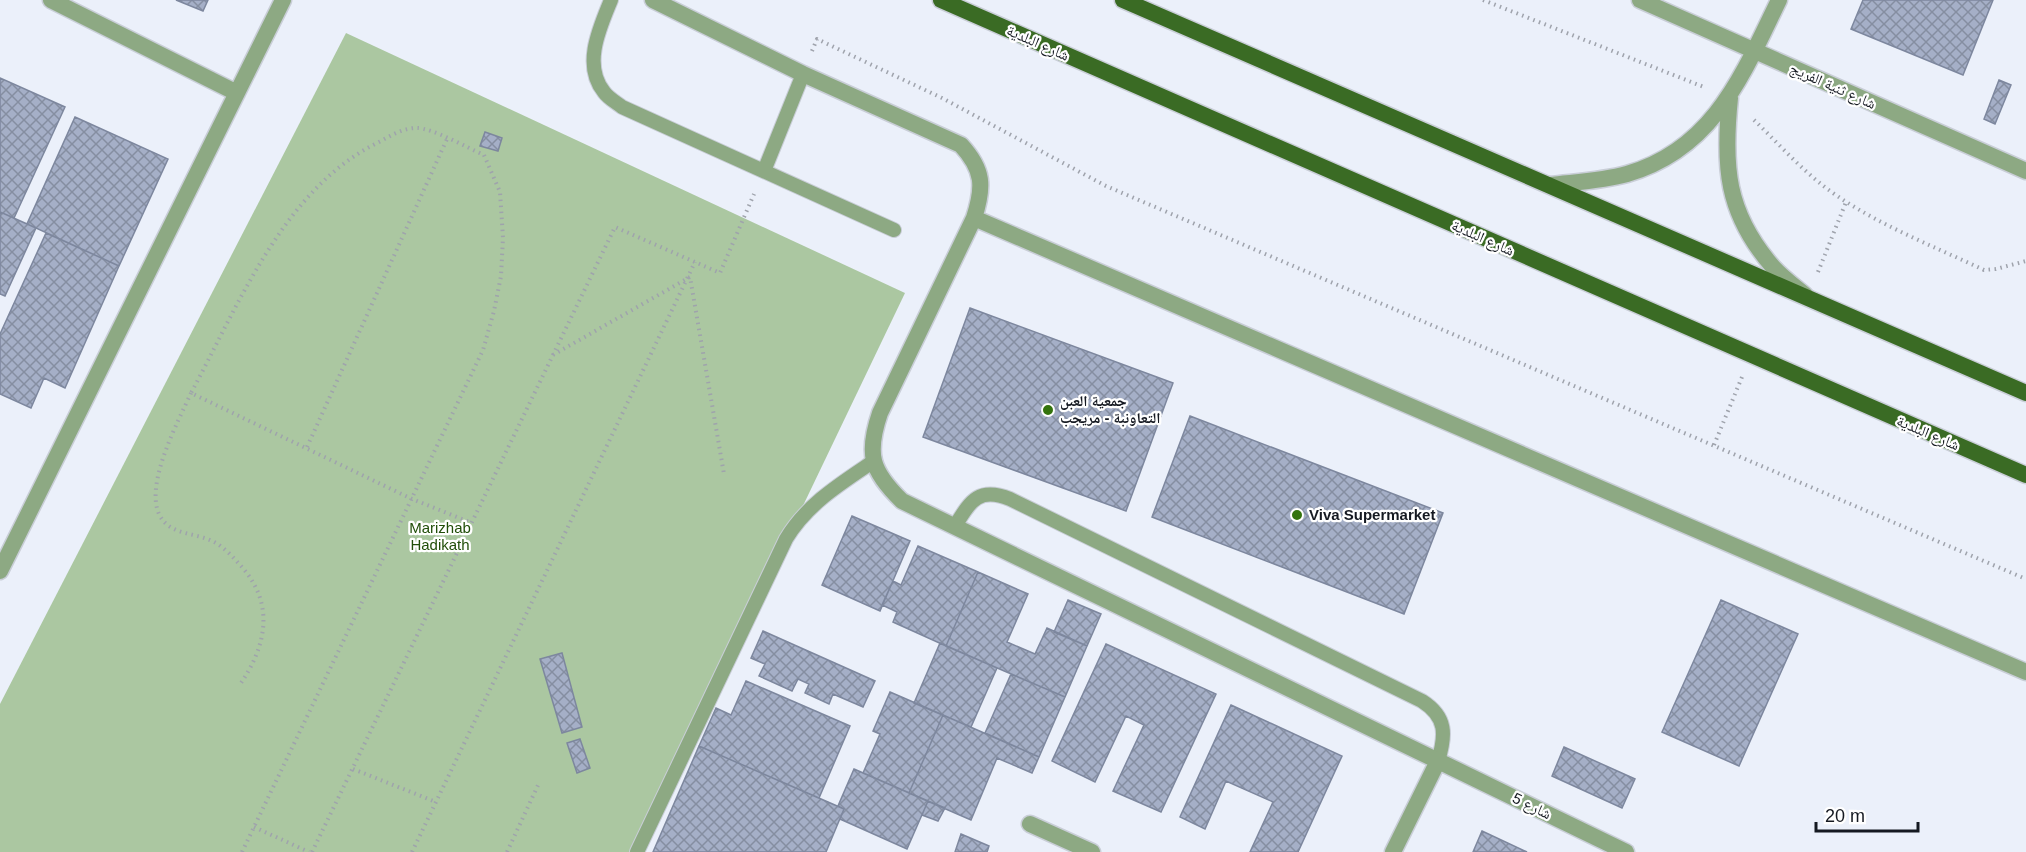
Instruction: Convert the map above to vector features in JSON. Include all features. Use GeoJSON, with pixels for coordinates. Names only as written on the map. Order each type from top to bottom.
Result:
{"type":"FeatureCollection","features":[{"type":"Feature","properties":{"kind":"main road","name":"شارع البلدية"},"geometry":{"type":"LineString","coordinates":[[941,0],[2026,475]]}},
{"type":"Feature","properties":{"kind":"main road"},"geometry":{"type":"LineString","coordinates":[[1123,0],[2026,393]]}},
{"type":"Feature","properties":{"kind":"street"},"geometry":{"type":"LineString","coordinates":[[51,0],[237,93]]}},
{"type":"Feature","properties":{"kind":"street"},"geometry":{"type":"LineString","coordinates":[[0,571],[283,0]]}},
{"type":"Feature","properties":{"kind":"street"},"geometry":{"type":"LineString","coordinates":[[653,0],[803,74],[961,145],[973,158],[981,176],[980,199],[974,218],[880,413],[872,437],[874,461]]}},
{"type":"Feature","properties":{"kind":"street","name":"شارع ثنية الفريج"},"geometry":{"type":"LineString","coordinates":[[1640,0],[2026,171]]}},
{"type":"Feature","properties":{"kind":"street"},"geometry":{"type":"LineString","coordinates":[[1550,185],[1628,174],[1658,162],[1686,144],[1730,97],[1779,0]]}},
{"type":"Feature","properties":{"kind":"street"},"geometry":{"type":"LineString","coordinates":[[1730,97],[1727,168],[1734,200],[1748,232],[1761,252],[1775,269],[1808,298]]}},
{"type":"Feature","properties":{"kind":"street"},"geometry":{"type":"LineString","coordinates":[[974,218],[2026,672]]}},
{"type":"Feature","properties":{"kind":"street","name":"شارع 5"},"geometry":{"type":"LineString","coordinates":[[874,461],[884,484],[902,501],[1626,852]]}},
{"type":"Feature","properties":{"kind":"street"},"geometry":{"type":"LineString","coordinates":[[1394,852],[1438,761]]}},
{"type":"Feature","properties":{"kind":"street"},"geometry":{"type":"LineString","coordinates":[[1029,824],[1092,852]]}},
{"type":"Feature","properties":{"kind":"lane"},"geometry":{"type":"LineString","coordinates":[[611,0],[594,47],[594,73],[603,92],[622,108],[894,230]]}},
{"type":"Feature","properties":{"kind":"lane"},"geometry":{"type":"LineString","coordinates":[[764,171],[803,74]]}},
{"type":"Feature","properties":{"kind":"lane"},"geometry":{"type":"LineString","coordinates":[[637,852],[794,525],[817,501],[874,461]]}},
{"type":"Feature","properties":{"kind":"lane"},"geometry":{"type":"LineString","coordinates":[[955,526],[970,502],[978,496],[997,494],[1010,499],[1422,700],[1438,714],[1443,725],[1443,745],[1438,761]]}},
{"type":"Feature","properties":{"kind":"path"},"geometry":{"type":"LineString","coordinates":[[1483,0],[1730,97],[1820,183],[1846,202],[1984,270],[2026,261]]}},
{"type":"Feature","properties":{"kind":"path"},"geometry":{"type":"LineString","coordinates":[[803,74],[817,39],[942,98],[1106,186],[2026,579]]}},
{"type":"Feature","properties":{"kind":"path"},"geometry":{"type":"LineString","coordinates":[[239,686],[254,665],[260,641],[265,619],[260,596],[247,572],[231,555],[213,542],[168,526],[158,513],[156,480],[191,393],[267,251],[305,200],[336,168],[367,148],[403,129],[420,128],[484,155],[500,192],[503,238],[501,276],[494,311],[483,350],[242,852]]}},
{"type":"Feature","properties":{"kind":"path"},"geometry":{"type":"LineString","coordinates":[[307,447],[447,139]]}},
{"type":"Feature","properties":{"kind":"path"},"geometry":{"type":"LineString","coordinates":[[254,827],[311,852],[615,227],[720,273],[764,171]]}},
{"type":"Feature","properties":{"kind":"path"},"geometry":{"type":"LineString","coordinates":[[1808,298],[1846,202]]}},
{"type":"Feature","properties":{"kind":"path"},"geometry":{"type":"LineString","coordinates":[[412,852],[690,277],[695,262]]}},
{"type":"Feature","properties":{"kind":"path"},"geometry":{"type":"LineString","coordinates":[[552,355],[690,277]]}},
{"type":"Feature","properties":{"kind":"path"},"geometry":{"type":"LineString","coordinates":[[690,277],[724,474]]}},
{"type":"Feature","properties":{"kind":"path"},"geometry":{"type":"LineString","coordinates":[[1714,446],[1751,356]]}},
{"type":"Feature","properties":{"kind":"path"},"geometry":{"type":"LineString","coordinates":[[191,393],[412,499],[472,523]]}},
{"type":"Feature","properties":{"kind":"path"},"geometry":{"type":"LineString","coordinates":[[353,769],[436,802]]}},
{"type":"Feature","properties":{"kind":"path"},"geometry":{"type":"LineString","coordinates":[[507,852],[539,783]]}},
{"type":"Feature","properties":{"kind":"green space","name":"Marizhab Hadikath"},"geometry":{"type":"Polygon","coordinates":[[[346,33],[905,293],[637,852],[0,852],[0,704],[346,33]]]}},
{"type":"Feature","properties":{"kind":"building"},"geometry":{"type":"Polygon","coordinates":[[[176,0],[208,0],[203,11],[176,0]]]}},
{"type":"Feature","properties":{"kind":"building"},"geometry":{"type":"Polygon","coordinates":[[[1863,0],[1993,0],[1963,75],[1851,29],[1863,0]]]}},
{"type":"Feature","properties":{"kind":"building"},"geometry":{"type":"Polygon","coordinates":[[[0,78],[65,107],[14,218],[0,212],[0,78]]]}},
{"type":"Feature","properties":{"kind":"building"},"geometry":{"type":"Polygon","coordinates":[[[1999,80],[2011,85],[1995,124],[1984,119],[1999,80]]]}},
{"type":"Feature","properties":{"kind":"building"},"geometry":{"type":"Polygon","coordinates":[[[75,117],[168,159],[119,266],[27,224],[75,117]]]}},
{"type":"Feature","properties":{"kind":"building"},"geometry":{"type":"Polygon","coordinates":[[[485,132],[502,138],[498,151],[480,146],[485,132]]]}},
{"type":"Feature","properties":{"kind":"building"},"geometry":{"type":"Polygon","coordinates":[[[0,212],[36,228],[5,296],[0,294],[0,212]]]}},
{"type":"Feature","properties":{"kind":"building"},"geometry":{"type":"Polygon","coordinates":[[[46,233],[119,266],[65,388],[44,378],[31,408],[0,394],[0,334],[46,233]]]}},
{"type":"Feature","properties":{"kind":"building","name":"جمعية العبن التعاونبة - مريجب"},"geometry":{"type":"Polygon","coordinates":[[[970,308],[1173,383],[1126,511],[923,437],[970,308]]]}},
{"type":"Feature","properties":{"kind":"building","name":"Viva Supermarket"},"geometry":{"type":"Polygon","coordinates":[[[1190,416],[1443,513],[1404,614],[1152,517],[1190,416]]]}},
{"type":"Feature","properties":{"kind":"building"},"geometry":{"type":"Polygon","coordinates":[[[852,516],[910,541],[880,611],[822,585],[852,516]]]}},
{"type":"Feature","properties":{"kind":"building"},"geometry":{"type":"Polygon","coordinates":[[[918,546],[978,572],[946,646],[893,622],[897,612],[882,605],[893,581],[901,585],[918,546]]]}},
{"type":"Feature","properties":{"kind":"building"},"geometry":{"type":"Polygon","coordinates":[[[978,572],[1028,594],[1007,642],[1035,654],[1047,628],[1087,646],[1065,697],[946,646],[978,572]]]}},
{"type":"Feature","properties":{"kind":"building"},"geometry":{"type":"Polygon","coordinates":[[[1068,600],[1101,614],[1087,646],[1054,632],[1068,600]]]}},
{"type":"Feature","properties":{"kind":"building"},"geometry":{"type":"Polygon","coordinates":[[[1721,600],[1798,634],[1739,766],[1662,732],[1721,600]]]}},
{"type":"Feature","properties":{"kind":"building"},"geometry":{"type":"Polygon","coordinates":[[[763,631],[875,681],[863,707],[833,694],[829,704],[805,693],[809,684],[798,679],[792,691],[759,676],[765,664],[751,658],[763,631]]]}},
{"type":"Feature","properties":{"kind":"building"},"geometry":{"type":"Polygon","coordinates":[[[940,643],[997,668],[971,727],[914,703],[940,643]]]}},
{"type":"Feature","properties":{"kind":"building"},"geometry":{"type":"Polygon","coordinates":[[[1106,644],[1216,694],[1161,812],[1113,791],[1144,725],[1126,716],[1095,782],[1052,761],[1106,644]]]}},
{"type":"Feature","properties":{"kind":"building"},"geometry":{"type":"Polygon","coordinates":[[[562,653],[582,727],[562,733],[540,659],[562,653]]]}},
{"type":"Feature","properties":{"kind":"building"},"geometry":{"type":"Polygon","coordinates":[[[1011,674],[1065,697],[1039,757],[985,733],[1011,674]]]}},
{"type":"Feature","properties":{"kind":"building"},"geometry":{"type":"Polygon","coordinates":[[[746,681],[850,726],[819,798],[699,746],[716,708],[731,715],[746,681]]]}},
{"type":"Feature","properties":{"kind":"building"},"geometry":{"type":"Polygon","coordinates":[[[890,692],[943,715],[909,793],[863,773],[880,734],[873,731],[890,692]]]}},
{"type":"Feature","properties":{"kind":"building"},"geometry":{"type":"Polygon","coordinates":[[[1231,705],[1342,756],[1298,852],[1250,852],[1273,802],[1226,781],[1205,829],[1180,817],[1231,705]]]}},
{"type":"Feature","properties":{"kind":"building"},"geometry":{"type":"Polygon","coordinates":[[[943,715],[1039,757],[1032,773],[997,758],[971,820],[909,793],[943,715]]]}},
{"type":"Feature","properties":{"kind":"building"},"geometry":{"type":"Polygon","coordinates":[[[580,739],[590,768],[577,773],[567,743],[580,739]]]}},
{"type":"Feature","properties":{"kind":"building"},"geometry":{"type":"Polygon","coordinates":[[[699,746],[844,809],[826,852],[653,852],[699,746]]]}},
{"type":"Feature","properties":{"kind":"building"},"geometry":{"type":"Polygon","coordinates":[[[1564,747],[1635,779],[1622,808],[1552,776],[1564,747]]]}},
{"type":"Feature","properties":{"kind":"building"},"geometry":{"type":"Polygon","coordinates":[[[854,769],[928,801],[907,849],[840,819],[844,809],[838,806],[854,769]]]}},
{"type":"Feature","properties":{"kind":"building"},"geometry":{"type":"Polygon","coordinates":[[[928,801],[945,808],[938,821],[922,815],[928,801]]]}},
{"type":"Feature","properties":{"kind":"building"},"geometry":{"type":"Polygon","coordinates":[[[1482,831],[1527,852],[1473,852],[1482,831]]]}},
{"type":"Feature","properties":{"kind":"building"},"geometry":{"type":"Polygon","coordinates":[[[961,834],[989,846],[987,852],[955,852],[961,834]]]}},
{"type":"Feature","properties":{"kind":"place","name":"جمعية العبن التعاونبة - مريجب"},"geometry":{"type":"Point","coordinates":[1048,410]}},
{"type":"Feature","properties":{"kind":"place","name":"Viva Supermarket"},"geometry":{"type":"Point","coordinates":[1297,515]}}]}
